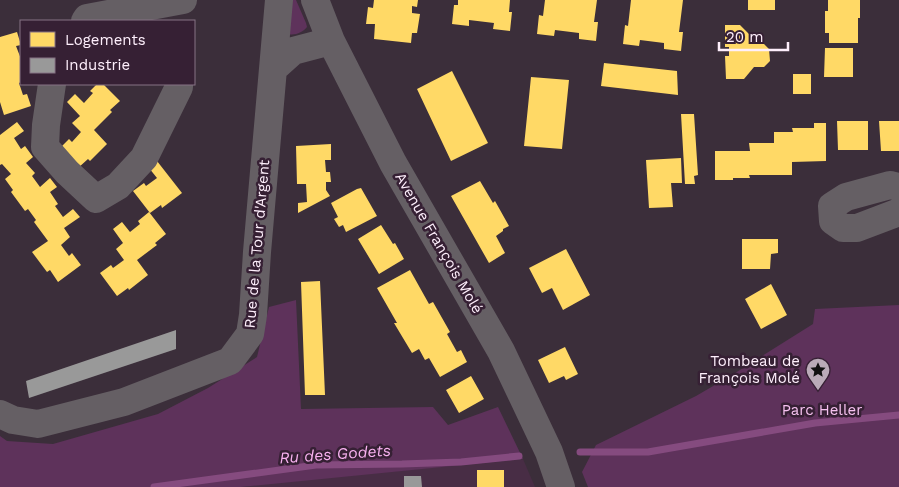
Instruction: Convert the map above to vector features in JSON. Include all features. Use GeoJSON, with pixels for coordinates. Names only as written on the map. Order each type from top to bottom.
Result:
{"type":"FeatureCollection","features":[{"type":"Feature","properties":{"kind":"street"},"geometry":{"type":"LineString","coordinates":[[86,20],[87,18],[183,0]]}},
{"type":"Feature","properties":{"kind":"street"},"geometry":{"type":"LineString","coordinates":[[186,20],[189,0]]}},
{"type":"Feature","properties":{"kind":"street","name":"Rue de la Tour d'Argent"},"geometry":{"type":"LineString","coordinates":[[0,414],[12,420],[38,424],[124,402],[230,360],[250,334],[279,0]]}},
{"type":"Feature","properties":{"kind":"street","name":"Avenue François Molé"},"geometry":{"type":"LineString","coordinates":[[314,0],[331,41],[392,164],[502,351],[548,452],[561,487]]}},
{"type":"Feature","properties":{"kind":"street"},"geometry":{"type":"LineString","coordinates":[[272,69],[293,51],[331,41]]}},
{"type":"Feature","properties":{"kind":"street"},"geometry":{"type":"LineString","coordinates":[[52,85],[45,147],[67,172],[96,198],[118,186],[144,158],[179,85]]}},
{"type":"Feature","properties":{"kind":"street"},"geometry":{"type":"LineString","coordinates":[[899,187],[890,185],[846,196],[832,206],[833,222],[843,228],[857,228],[899,212]]}},
{"type":"Feature","properties":{"kind":"shaded area"},"geometry":{"type":"Polygon","coordinates":[[[523,459],[535,487],[241,487],[270,483],[523,459]]]}},
{"type":"Feature","properties":{"kind":"green space"},"geometry":{"type":"Polygon","coordinates":[[[290,0],[296,0],[307,27],[296,34],[288,34],[290,0]]]}},
{"type":"Feature","properties":{"kind":"green space"},"geometry":{"type":"Polygon","coordinates":[[[296,300],[301,409],[433,407],[448,425],[498,407],[523,459],[241,487],[0,487],[0,436],[7,441],[53,444],[158,414],[208,388],[257,357],[269,307],[296,300]]]}},
{"type":"Feature","properties":{"kind":"green space","name":"Parc Heller"},"geometry":{"type":"Polygon","coordinates":[[[899,305],[899,487],[588,487],[582,472],[596,445],[696,396],[732,375],[813,324],[815,309],[899,305]]]}},
{"type":"Feature","properties":{"kind":"building: Logements"},"geometry":{"type":"Polygon","coordinates":[[[374,0],[418,0],[417,7],[412,6],[412,13],[420,14],[417,33],[412,33],[411,43],[374,39],[375,24],[366,24],[368,7],[373,8],[374,0]]]}},
{"type":"Feature","properties":{"kind":"building: Logements"},"geometry":{"type":"Polygon","coordinates":[[[458,0],[510,0],[509,12],[512,12],[510,31],[493,29],[494,23],[469,20],[469,26],[452,24],[454,5],[458,5],[458,0]]]}},
{"type":"Feature","properties":{"kind":"building: Logements"},"geometry":{"type":"Polygon","coordinates":[[[545,0],[597,0],[594,22],[598,22],[596,41],[579,39],[579,33],[555,30],[554,36],[537,34],[539,15],[543,16],[545,0]]]}},
{"type":"Feature","properties":{"kind":"building: Logements"},"geometry":{"type":"Polygon","coordinates":[[[631,0],[683,0],[679,32],[683,32],[681,51],[664,49],[664,43],[640,40],[639,46],[623,44],[625,25],[628,26],[631,0]]]}},
{"type":"Feature","properties":{"kind":"building: Logements"},"geometry":{"type":"Polygon","coordinates":[[[748,0],[775,0],[775,10],[748,10],[748,0]]]}},
{"type":"Feature","properties":{"kind":"building: Logements"},"geometry":{"type":"Polygon","coordinates":[[[828,0],[860,0],[858,43],[829,43],[829,33],[825,33],[825,11],[828,11],[828,0]]]}},
{"type":"Feature","properties":{"kind":"building: Logements"},"geometry":{"type":"Polygon","coordinates":[[[725,25],[740,25],[750,35],[750,40],[754,44],[764,44],[769,49],[770,61],[764,67],[754,67],[744,79],[726,79],[725,56],[729,56],[729,47],[725,47],[725,25]]]}},
{"type":"Feature","properties":{"kind":"building: Logements"},"geometry":{"type":"Polygon","coordinates":[[[17,32],[20,42],[20,45],[16,46],[20,56],[19,83],[23,95],[27,94],[31,106],[4,115],[0,102],[0,37],[17,32]]]}},
{"type":"Feature","properties":{"kind":"building: Logements"},"geometry":{"type":"Polygon","coordinates":[[[825,48],[853,48],[853,77],[824,77],[825,48]]]}},
{"type":"Feature","properties":{"kind":"building: Logements"},"geometry":{"type":"Polygon","coordinates":[[[604,63],[677,71],[678,95],[601,86],[604,63]]]}},
{"type":"Feature","properties":{"kind":"building: Logements"},"geometry":{"type":"Polygon","coordinates":[[[452,71],[488,143],[451,161],[417,89],[452,71]]]}},
{"type":"Feature","properties":{"kind":"building: Logements"},"geometry":{"type":"Polygon","coordinates":[[[793,74],[811,74],[811,94],[793,94],[793,74]]]}},
{"type":"Feature","properties":{"kind":"building: Logements"},"geometry":{"type":"Polygon","coordinates":[[[531,77],[569,80],[562,149],[524,146],[531,77]]]}},
{"type":"Feature","properties":{"kind":"building: Logements"},"geometry":{"type":"Polygon","coordinates":[[[96,85],[104,85],[120,101],[94,130],[107,144],[90,161],[88,159],[78,168],[59,149],[69,139],[72,142],[81,132],[72,123],[80,116],[67,102],[75,94],[84,103],[93,93],[90,91],[96,85]]]}},
{"type":"Feature","properties":{"kind":"building: Logements"},"geometry":{"type":"Polygon","coordinates":[[[681,114],[694,114],[698,175],[694,176],[695,184],[685,184],[681,114]]]}},
{"type":"Feature","properties":{"kind":"building: Logements"},"geometry":{"type":"Polygon","coordinates":[[[837,121],[868,121],[868,150],[838,150],[837,121]]]}},
{"type":"Feature","properties":{"kind":"building: Logements"},"geometry":{"type":"Polygon","coordinates":[[[879,121],[899,121],[899,151],[881,151],[879,121]]]}},
{"type":"Feature","properties":{"kind":"building: Logements"},"geometry":{"type":"Polygon","coordinates":[[[17,122],[24,131],[14,138],[21,149],[25,146],[33,157],[26,163],[35,173],[32,176],[40,187],[50,178],[57,187],[50,192],[58,204],[55,206],[63,217],[73,209],[80,217],[64,228],[70,237],[61,245],[69,256],[72,253],[81,265],[58,282],[50,270],[47,272],[32,252],[48,241],[34,222],[36,220],[28,209],[25,211],[11,192],[13,190],[5,179],[11,174],[2,164],[0,165],[0,135],[17,122]]]}},
{"type":"Feature","properties":{"kind":"building: Logements"},"geometry":{"type":"Polygon","coordinates":[[[814,123],[826,123],[826,161],[792,162],[792,175],[749,175],[750,178],[715,180],[715,151],[750,151],[749,143],[774,143],[774,132],[793,132],[792,128],[814,128],[814,123]]]}},
{"type":"Feature","properties":{"kind":"building: Logements"},"geometry":{"type":"Polygon","coordinates":[[[331,144],[331,160],[325,160],[326,172],[330,172],[331,182],[326,182],[326,190],[330,196],[298,213],[298,203],[307,202],[306,184],[297,184],[296,146],[331,144]]]}},
{"type":"Feature","properties":{"kind":"building: Logements"},"geometry":{"type":"Polygon","coordinates":[[[681,158],[682,183],[671,183],[673,207],[649,208],[646,160],[681,158]]]}},
{"type":"Feature","properties":{"kind":"building: Logements"},"geometry":{"type":"Polygon","coordinates":[[[157,161],[182,193],[162,208],[161,205],[150,213],[133,191],[144,183],[146,186],[157,178],[149,168],[157,161]]]}},
{"type":"Feature","properties":{"kind":"building: Logements"},"geometry":{"type":"Polygon","coordinates":[[[480,181],[493,203],[495,201],[509,226],[496,236],[505,253],[489,263],[451,196],[480,181]]]}},
{"type":"Feature","properties":{"kind":"building: Logements"},"geometry":{"type":"Polygon","coordinates":[[[361,188],[377,216],[346,232],[343,225],[339,227],[334,219],[338,217],[331,203],[361,188]]]}},
{"type":"Feature","properties":{"kind":"building: Logements"},"geometry":{"type":"Polygon","coordinates":[[[149,212],[166,234],[155,243],[157,245],[137,260],[148,275],[129,290],[128,288],[117,296],[100,273],[111,265],[113,268],[124,260],[116,249],[123,243],[113,229],[122,222],[130,232],[140,224],[138,221],[149,212]]]}},
{"type":"Feature","properties":{"kind":"building: Logements"},"geometry":{"type":"Polygon","coordinates":[[[381,225],[393,244],[395,243],[404,259],[379,274],[358,239],[381,225]]]}},
{"type":"Feature","properties":{"kind":"building: Logements"},"geometry":{"type":"Polygon","coordinates":[[[742,239],[778,239],[778,253],[771,254],[770,269],[742,269],[742,239]]]}},
{"type":"Feature","properties":{"kind":"building: Logements"},"geometry":{"type":"Polygon","coordinates":[[[566,249],[590,295],[563,310],[552,288],[542,293],[529,268],[566,249]]]}},
{"type":"Feature","properties":{"kind":"building: Logements"},"geometry":{"type":"Polygon","coordinates":[[[410,270],[429,304],[433,302],[450,332],[447,334],[457,352],[461,350],[467,362],[440,377],[429,358],[425,360],[419,349],[412,353],[394,323],[397,323],[377,288],[410,270]]]}},
{"type":"Feature","properties":{"kind":"building: Logements"},"geometry":{"type":"Polygon","coordinates":[[[320,281],[325,395],[305,395],[301,282],[320,281]]]}},
{"type":"Feature","properties":{"kind":"building: Logements"},"geometry":{"type":"Polygon","coordinates":[[[771,284],[787,315],[761,329],[745,299],[771,284]]]}},
{"type":"Feature","properties":{"kind":"building: Logements"},"geometry":{"type":"Polygon","coordinates":[[[565,347],[578,374],[566,380],[564,376],[549,383],[538,360],[565,347]]]}},
{"type":"Feature","properties":{"kind":"building: Logements"},"geometry":{"type":"Polygon","coordinates":[[[471,376],[484,399],[459,413],[446,390],[471,376]]]}},
{"type":"Feature","properties":{"kind":"building: Logements"},"geometry":{"type":"Polygon","coordinates":[[[477,470],[504,470],[504,487],[477,487],[477,470]]]}},
{"type":"Feature","properties":{"kind":"building: Industrie"},"geometry":{"type":"Polygon","coordinates":[[[176,330],[176,349],[29,398],[26,381],[176,330]]]}},
{"type":"Feature","properties":{"kind":"building: Industrie"},"geometry":{"type":"Polygon","coordinates":[[[404,476],[421,476],[422,487],[404,487],[404,476]]]}},
{"type":"Feature","properties":{"kind":"waterway","name":"Ru des Godets"},"geometry":{"type":"LineString","coordinates":[[580,452],[648,452],[815,423],[899,415]]}},
{"type":"Feature","properties":{"kind":"waterway","name":"Ru des Godets"},"geometry":{"type":"LineString","coordinates":[[154,487],[316,465],[461,462],[519,456]]}},
{"type":"Feature","properties":{"kind":"place","name":"Tombeau de François Molé"},"geometry":{"type":"Point","coordinates":[818,391]}}]}
